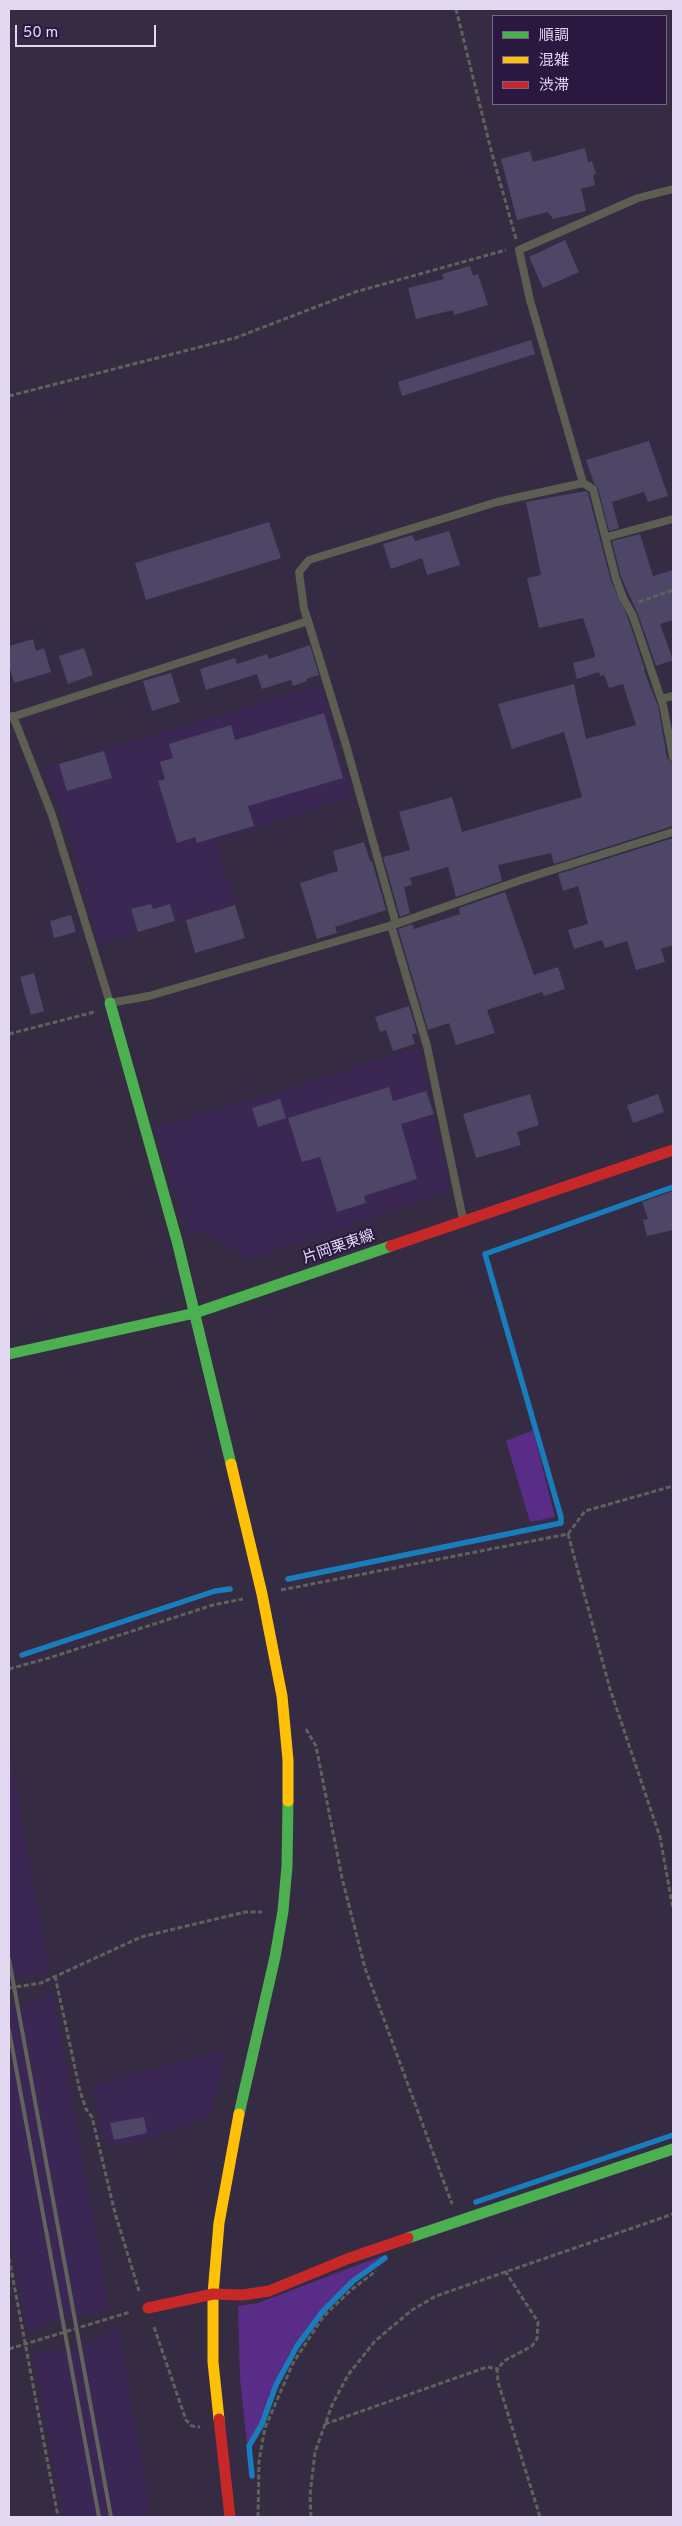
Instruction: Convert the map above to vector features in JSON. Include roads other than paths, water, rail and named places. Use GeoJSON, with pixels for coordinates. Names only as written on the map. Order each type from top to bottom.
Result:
{"type":"FeatureCollection","features":[{"type":"Feature","properties":{"kind":"street"},"geometry":{"type":"LineString","coordinates":[[110,1003],[177,1241],[262,1594],[282,1696],[288,1760],[287,1866],[282,1911],[275,1957],[232,2145],[219,2223],[212,2294],[213,2362],[230,2517]]}},
{"type":"Feature","properties":{"kind":"street","name":"片岡栗東線"},"geometry":{"type":"LineString","coordinates":[[9,1354],[194,1313],[673,1150]]}},
{"type":"Feature","properties":{"kind":"street"},"geometry":{"type":"LineString","coordinates":[[146,2308],[188,2302],[212,2294],[242,2295],[269,2292],[303,2276],[673,2148]]}},
{"type":"Feature","properties":{"kind":"lane"},"geometry":{"type":"LineString","coordinates":[[673,189],[638,198],[518,250],[530,300],[584,483],[593,489],[607,537],[616,579],[623,598],[630,608],[661,699],[673,757]]}},
{"type":"Feature","properties":{"kind":"lane"},"geometry":{"type":"LineString","coordinates":[[464,1221],[427,1046],[346,745],[304,609],[299,572],[309,560],[497,502],[584,483]]}},
{"type":"Feature","properties":{"kind":"lane"},"geometry":{"type":"LineString","coordinates":[[607,537],[673,519]]}},
{"type":"Feature","properties":{"kind":"lane"},"geometry":{"type":"LineString","coordinates":[[308,622],[11,717],[52,815],[110,1003],[149,996],[393,924],[524,879],[673,832]]}},
{"type":"Feature","properties":{"kind":"lane"},"geometry":{"type":"LineString","coordinates":[[661,699],[673,696]]}},
{"type":"Feature","properties":{"kind":"waterway"},"geometry":{"type":"LineString","coordinates":[[288,1579],[561,1523],[561,1517],[485,1254],[673,1187]]}},
{"type":"Feature","properties":{"kind":"waterway"},"geometry":{"type":"LineString","coordinates":[[22,1655],[215,1591],[230,1589]]}},
{"type":"Feature","properties":{"kind":"waterway"},"geometry":{"type":"LineString","coordinates":[[476,2202],[673,2135]]}},
{"type":"Feature","properties":{"kind":"waterway"},"geometry":{"type":"LineString","coordinates":[[252,2476],[249,2446],[262,2424],[276,2385],[297,2346],[323,2311],[353,2281],[385,2258]]}},
{"type":"Feature","properties":{"kind":"railway"},"geometry":{"type":"LineString","coordinates":[[9,1959],[111,2517]]}},
{"type":"Feature","properties":{"kind":"railway"},"geometry":{"type":"LineString","coordinates":[[9,2030],[99,2517]]}}]}
